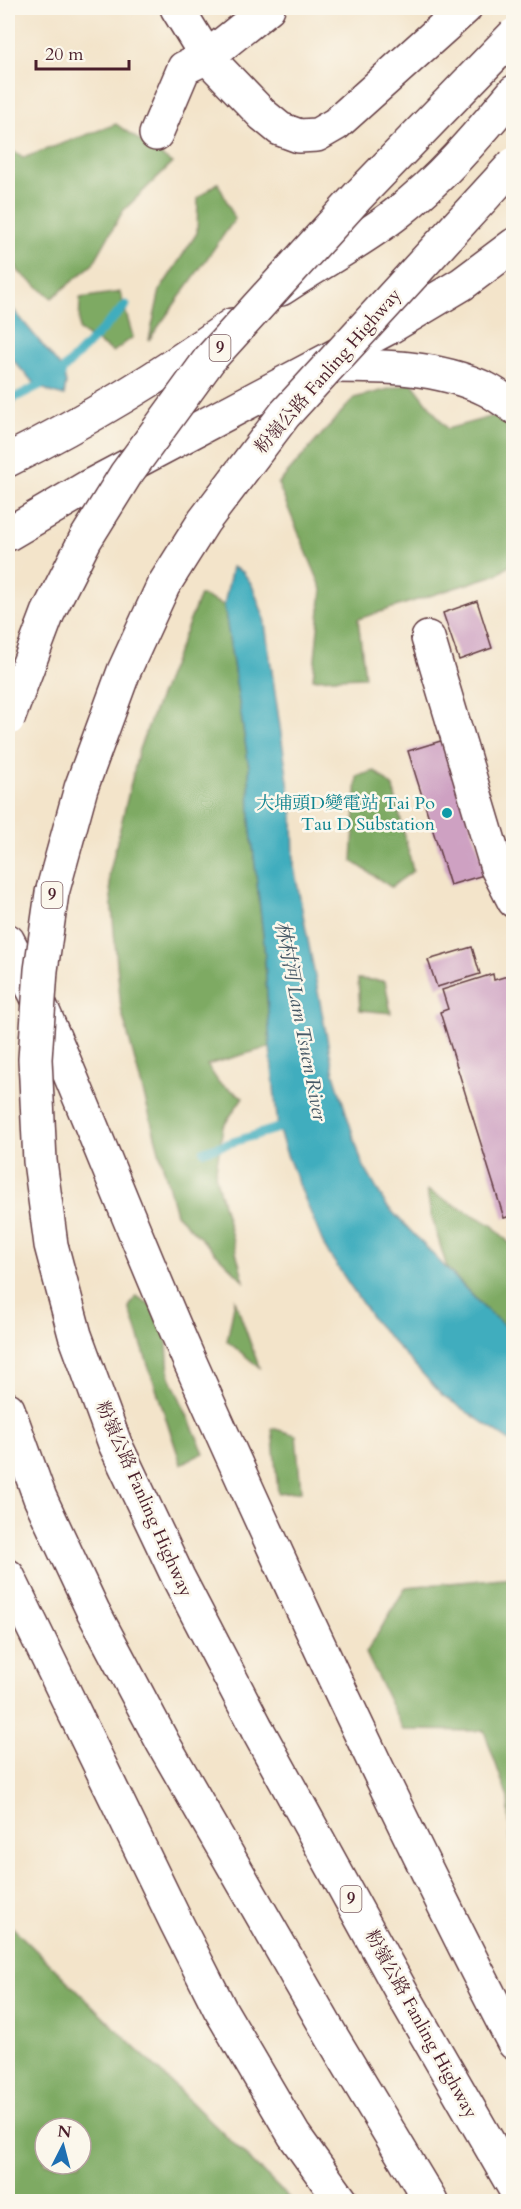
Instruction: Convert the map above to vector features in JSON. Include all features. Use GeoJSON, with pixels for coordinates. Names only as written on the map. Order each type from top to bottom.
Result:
{"type":"FeatureCollection","features":[{"type":"Feature","properties":{"kind":"main road"},"geometry":{"type":"LineString","coordinates":[[177,8],[207,57],[263,115],[280,129],[299,136],[317,135],[336,124],[465,8]]}},
{"type":"Feature","properties":{"kind":"main road"},"geometry":{"type":"LineString","coordinates":[[156,134],[184,68],[207,57],[268,8]]}},
{"type":"Feature","properties":{"kind":"main road","name":"9"},"geometry":{"type":"LineString","coordinates":[[8,719],[48,614],[85,540],[126,474],[202,370],[358,196],[513,35]]}},
{"type":"Feature","properties":{"kind":"main road"},"geometry":{"type":"LineString","coordinates":[[8,460],[165,372],[291,282],[370,233],[426,189],[456,160],[513,92]]}},
{"type":"Feature","properties":{"kind":"main road","name":"粉嶺公路 Fanling Highway"},"geometry":{"type":"LineString","coordinates":[[513,164],[285,414],[204,520],[163,586],[124,670],[81,788],[52,892],[41,970],[35,1059],[40,1161],[51,1245],[75,1335],[115,1444],[177,1577],[258,1729],[405,1998],[513,2187]]}},
{"type":"Feature","properties":{"kind":"main road"},"geometry":{"type":"LineString","coordinates":[[8,534],[88,487],[390,327],[462,284],[513,245]]}},
{"type":"Feature","properties":{"kind":"main road"},"geometry":{"type":"LineString","coordinates":[[317,366],[387,366],[443,374],[486,389],[513,407]]}},
{"type":"Feature","properties":{"kind":"main road"},"geometry":{"type":"LineString","coordinates":[[428,639],[497,868],[513,901]]}},
{"type":"Feature","properties":{"kind":"main road"},"geometry":{"type":"LineString","coordinates":[[8,941],[35,993],[189,1360],[313,1631],[460,1939],[513,2043]]}},
{"type":"Feature","properties":{"kind":"main road"},"geometry":{"type":"LineString","coordinates":[[8,1409],[40,1498],[93,1611],[163,1743],[326,2026],[431,2202]]}},
{"type":"Feature","properties":{"kind":"main road"},"geometry":{"type":"LineString","coordinates":[[8,1576],[220,2009],[294,2135],[342,2202]]}},
{"type":"Feature","properties":{"kind":"green space"},"geometry":{"type":"Polygon","coordinates":[[[116,124],[172,163],[123,211],[93,264],[52,298],[19,272],[8,252],[8,148],[23,158],[116,124]]]}},
{"type":"Feature","properties":{"kind":"green space"},"geometry":{"type":"Polygon","coordinates":[[[218,183],[235,219],[149,340],[160,290],[197,233],[198,198],[218,183]]]}},
{"type":"Feature","properties":{"kind":"green space"},"geometry":{"type":"Polygon","coordinates":[[[120,292],[133,337],[113,352],[79,330],[80,298],[120,292]]]}},
{"type":"Feature","properties":{"kind":"green space"},"geometry":{"type":"Polygon","coordinates":[[[412,383],[447,429],[505,413],[513,463],[513,563],[498,574],[358,619],[365,677],[313,679],[322,589],[278,484],[354,398],[412,383]]]}},
{"type":"Feature","properties":{"kind":"green space"},"geometry":{"type":"Polygon","coordinates":[[[200,595],[224,605],[249,767],[250,822],[264,943],[270,1047],[207,1065],[219,1083],[243,1097],[223,1127],[215,1175],[244,1281],[176,1214],[121,1009],[109,875],[139,749],[200,595]]]}},
{"type":"Feature","properties":{"kind":"green space"},"geometry":{"type":"Polygon","coordinates":[[[375,771],[393,787],[413,871],[391,887],[352,861],[357,776],[375,771]]]}},
{"type":"Feature","properties":{"kind":"green space"},"geometry":{"type":"Polygon","coordinates":[[[358,979],[385,981],[391,1013],[360,1010],[358,979]]]}},
{"type":"Feature","properties":{"kind":"green space"},"geometry":{"type":"Polygon","coordinates":[[[427,1190],[492,1225],[513,1247],[513,1333],[484,1308],[447,1268],[430,1211],[427,1190]]]}},
{"type":"Feature","properties":{"kind":"green space"},"geometry":{"type":"Polygon","coordinates":[[[136,1296],[165,1313],[169,1374],[204,1453],[181,1464],[129,1307],[136,1296]]]}},
{"type":"Feature","properties":{"kind":"green space"},"geometry":{"type":"Polygon","coordinates":[[[235,1300],[259,1367],[227,1341],[235,1300]]]}},
{"type":"Feature","properties":{"kind":"green space"},"geometry":{"type":"Polygon","coordinates":[[[272,1428],[296,1435],[301,1491],[278,1493],[272,1428]]]}},
{"type":"Feature","properties":{"kind":"green space"},"geometry":{"type":"Polygon","coordinates":[[[514,1577],[513,1878],[508,1798],[484,1731],[403,1730],[366,1653],[406,1587],[514,1577]]]}},
{"type":"Feature","properties":{"kind":"green space"},"geometry":{"type":"Polygon","coordinates":[[[8,1923],[292,2201],[8,2201],[8,1923]]]}},
{"type":"Feature","properties":{"kind":"water"},"geometry":{"type":"Polygon","coordinates":[[[8,303],[63,370],[66,383],[64,396],[45,390],[38,385],[8,354],[8,303]]]}},
{"type":"Feature","properties":{"kind":"water","name":"林村河 Lam Tsuen River"},"geometry":{"type":"Polygon","coordinates":[[[232,567],[243,572],[252,585],[264,617],[293,816],[294,867],[334,1074],[362,1163],[386,1205],[484,1308],[513,1333],[513,1443],[442,1395],[374,1321],[325,1248],[278,1128],[270,1047],[264,943],[250,822],[249,767],[224,605],[232,567]]]}},
{"type":"Feature","properties":{"kind":"building"},"geometry":{"type":"Polygon","coordinates":[[[477,601],[492,648],[459,660],[443,613],[477,601]]]}},
{"type":"Feature","properties":{"kind":"building","name":"大埔頭D變電站 Tai Po Tau D Substation"},"geometry":{"type":"Polygon","coordinates":[[[444,740],[487,874],[450,885],[408,751],[444,740]]]}},
{"type":"Feature","properties":{"kind":"building"},"geometry":{"type":"Polygon","coordinates":[[[472,947],[480,974],[437,987],[428,960],[472,947]]]}},
{"type":"Feature","properties":{"kind":"building"},"geometry":{"type":"Polygon","coordinates":[[[493,974],[494,980],[514,974],[513,1221],[511,1216],[504,1218],[440,1012],[448,1009],[442,990],[493,974]]]}},
{"type":"Feature","properties":{"kind":"waterway"},"geometry":{"type":"LineString","coordinates":[[58,381],[63,370],[126,305]]}},
{"type":"Feature","properties":{"kind":"waterway"},"geometry":{"type":"LineString","coordinates":[[8,401],[46,382]]}},
{"type":"Feature","properties":{"kind":"waterway"},"geometry":{"type":"LineString","coordinates":[[204,1151],[288,1125]]}},
{"type":"Feature","properties":{"kind":"place","name":"大埔頭D變電站 Tai Po Tau D Substation"},"geometry":{"type":"Point","coordinates":[447,813]}}]}
